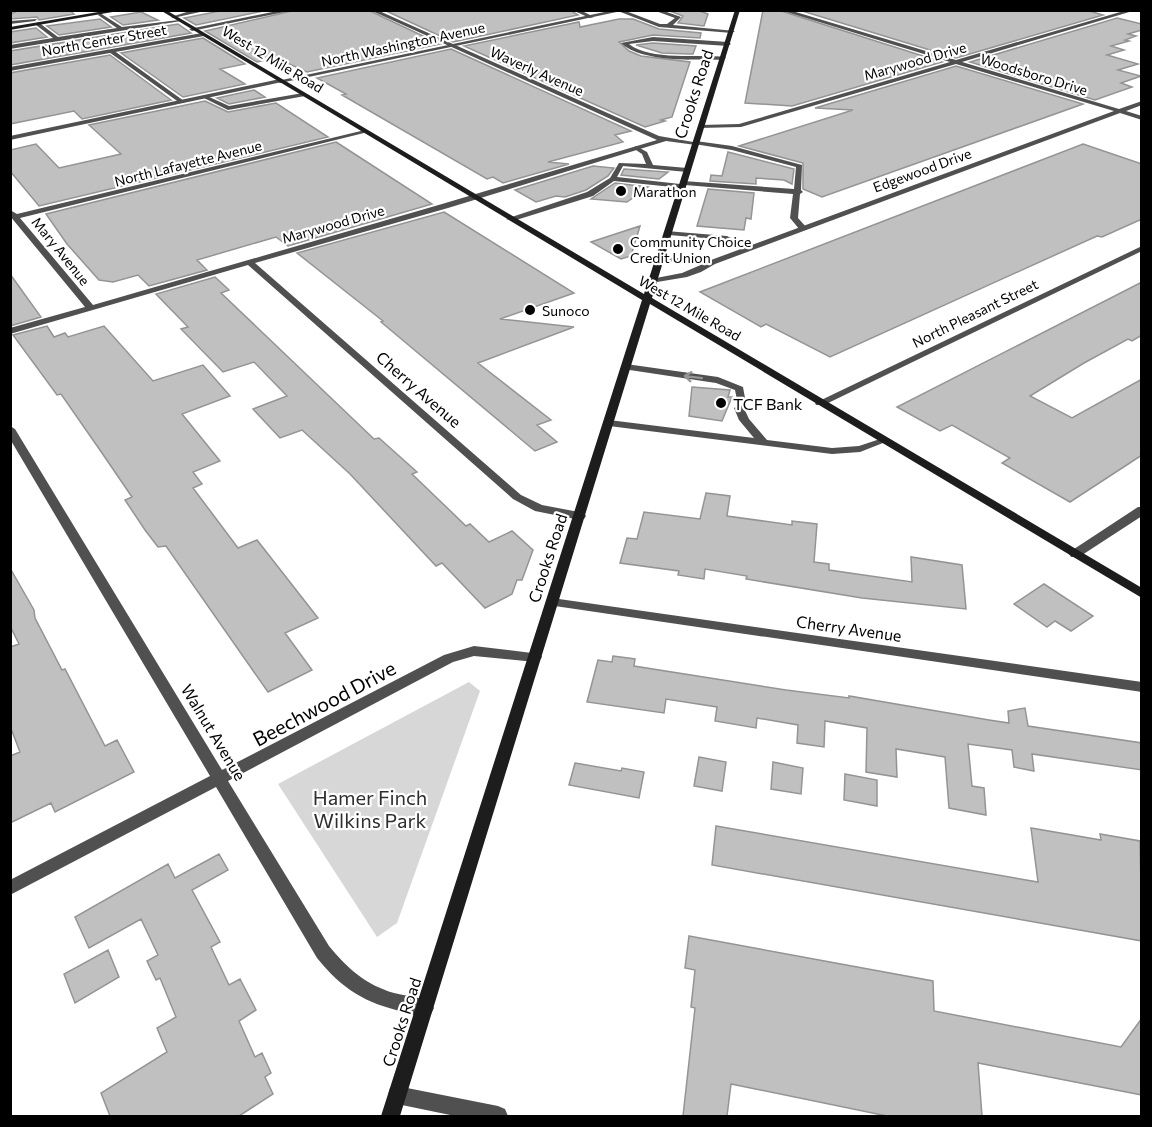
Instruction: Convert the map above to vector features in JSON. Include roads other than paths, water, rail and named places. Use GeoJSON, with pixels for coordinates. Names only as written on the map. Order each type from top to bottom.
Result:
{"type":"FeatureCollection","features":[{"type":"Feature","properties":{"kind":"main road"},"geometry":{"type":"LineString","coordinates":[[10,28],[122,10]]}},
{"type":"Feature","properties":{"kind":"main road","name":"West 12 Mile Road"},"geometry":{"type":"LineString","coordinates":[[162,10],[1142,594]]}},
{"type":"Feature","properties":{"kind":"main road","name":"Crooks Road"},"geometry":{"type":"LineString","coordinates":[[390,1116],[738,10]]}},
{"type":"Feature","properties":{"kind":"street"},"geometry":{"type":"LineString","coordinates":[[10,11],[16,10]]}},
{"type":"Feature","properties":{"kind":"street"},"geometry":{"type":"LineString","coordinates":[[86,10],[93,15]]}},
{"type":"Feature","properties":{"kind":"street"},"geometry":{"type":"LineString","coordinates":[[173,17],[198,12],[195,10]]}},
{"type":"Feature","properties":{"kind":"street"},"geometry":{"type":"LineString","coordinates":[[10,47],[259,10]]}},
{"type":"Feature","properties":{"kind":"street"},"geometry":{"type":"LineString","coordinates":[[192,29],[292,10]]}},
{"type":"Feature","properties":{"kind":"street","name":"Waverly Avenue"},"geometry":{"type":"LineString","coordinates":[[372,10],[663,140],[724,146],[800,166],[799,192]]}},
{"type":"Feature","properties":{"kind":"street"},"geometry":{"type":"LineString","coordinates":[[574,10],[592,17]]}},
{"type":"Feature","properties":{"kind":"street"},"geometry":{"type":"LineString","coordinates":[[655,10],[679,18],[668,26]]}},
{"type":"Feature","properties":{"kind":"street","name":"Woodsboro Drive"},"geometry":{"type":"LineString","coordinates":[[782,10],[1142,118]]}},
{"type":"Feature","properties":{"kind":"street","name":"Marywood Drive"},"geometry":{"type":"LineString","coordinates":[[702,127],[739,126],[1134,10]]}},
{"type":"Feature","properties":{"kind":"street"},"geometry":{"type":"LineString","coordinates":[[622,11],[668,26],[732,31]]}},
{"type":"Feature","properties":{"kind":"street","name":"North Washington Avenue"},"geometry":{"type":"LineString","coordinates":[[10,138],[622,11]]}},
{"type":"Feature","properties":{"kind":"street"},"geometry":{"type":"LineString","coordinates":[[100,14],[121,29]]}},
{"type":"Feature","properties":{"kind":"street"},"geometry":{"type":"LineString","coordinates":[[28,15],[57,39]]}},
{"type":"Feature","properties":{"kind":"street"},"geometry":{"type":"LineString","coordinates":[[10,23],[38,22]]}},
{"type":"Feature","properties":{"kind":"street","name":"North Center Street"},"geometry":{"type":"LineString","coordinates":[[10,69],[202,34]]}},
{"type":"Feature","properties":{"kind":"street"},"geometry":{"type":"LineString","coordinates":[[724,58],[643,52],[628,48],[624,43],[653,39],[728,44]]}},
{"type":"Feature","properties":{"kind":"street"},"geometry":{"type":"LineString","coordinates":[[111,51],[182,102]]}},
{"type":"Feature","properties":{"kind":"street"},"geometry":{"type":"LineString","coordinates":[[205,97],[228,108],[303,94]]}},
{"type":"Feature","properties":{"kind":"street","name":"Edgewood Drive"},"geometry":{"type":"LineString","coordinates":[[654,281],[680,276],[705,267],[711,262],[1142,103]]}},
{"type":"Feature","properties":{"kind":"street","name":"North Lafayette Avenue"},"geometry":{"type":"LineString","coordinates":[[13,214],[365,132]]}},
{"type":"Feature","properties":{"kind":"street","name":"Marywood Drive"},"geometry":{"type":"LineString","coordinates":[[10,331],[663,140]]}},
{"type":"Feature","properties":{"kind":"street"},"geometry":{"type":"LineString","coordinates":[[636,148],[645,153],[650,166]]}},
{"type":"Feature","properties":{"kind":"street"},"geometry":{"type":"LineString","coordinates":[[510,219],[590,194],[613,180],[621,164],[687,170]]}},
{"type":"Feature","properties":{"kind":"street"},"geometry":{"type":"LineString","coordinates":[[613,180],[799,192],[794,218],[803,228]]}},
{"type":"Feature","properties":{"kind":"street","name":"Mary Avenue"},"geometry":{"type":"LineString","coordinates":[[13,214],[91,308]]}},
{"type":"Feature","properties":{"kind":"street"},"geometry":{"type":"LineString","coordinates":[[669,232],[727,238]]}},
{"type":"Feature","properties":{"kind":"street","name":"North Pleasant Street"},"geometry":{"type":"LineString","coordinates":[[820,403],[1142,248]]}},
{"type":"Feature","properties":{"kind":"street","name":"Edgewood Drive"},"geometry":{"type":"LineString","coordinates":[[661,259],[711,262]]}},
{"type":"Feature","properties":{"kind":"street","name":"Cherry Avenue"},"geometry":{"type":"LineString","coordinates":[[249,262],[517,497],[539,508],[579,516]]}},
{"type":"Feature","properties":{"kind":"street"},"geometry":{"type":"LineString","coordinates":[[626,367],[718,380],[740,389],[739,403],[744,420],[764,443]]}},
{"type":"Feature","properties":{"kind":"street"},"geometry":{"type":"LineString","coordinates":[[609,423],[832,451],[860,449],[884,441]]}},
{"type":"Feature","properties":{"kind":"street","name":"Walnut Avenue"},"geometry":{"type":"LineString","coordinates":[[10,429],[323,952],[339,974],[376,996],[425,1008]]}},
{"type":"Feature","properties":{"kind":"street"},"geometry":{"type":"LineString","coordinates":[[1075,554],[1142,510]]}},
{"type":"Feature","properties":{"kind":"street","name":"Cherry Avenue"},"geometry":{"type":"LineString","coordinates":[[552,602],[1142,687]]}},
{"type":"Feature","properties":{"kind":"street","name":"Beechwood Drive"},"geometry":{"type":"LineString","coordinates":[[10,888],[455,656],[486,651],[535,657]]}},
{"type":"Feature","properties":{"kind":"street"},"geometry":{"type":"LineString","coordinates":[[397,1095],[498,1116]]}},
{"type":"Feature","properties":{"kind":"place","name":"Marathon"},"geometry":{"type":"Point","coordinates":[621,191]}},
{"type":"Feature","properties":{"kind":"place","name":"Community Choice Credit Union"},"geometry":{"type":"Point","coordinates":[618,249]}},
{"type":"Feature","properties":{"kind":"place","name":"Sunoco"},"geometry":{"type":"Point","coordinates":[530,310]}},
{"type":"Feature","properties":{"kind":"place","name":"TCF Bank"},"geometry":{"type":"Point","coordinates":[721,403]}},
{"type":"Feature","properties":{"kind":"park label","name":"Hamer Finch Wilkins Park"},"geometry":{"type":"Point","coordinates":[370,808]}}]}
